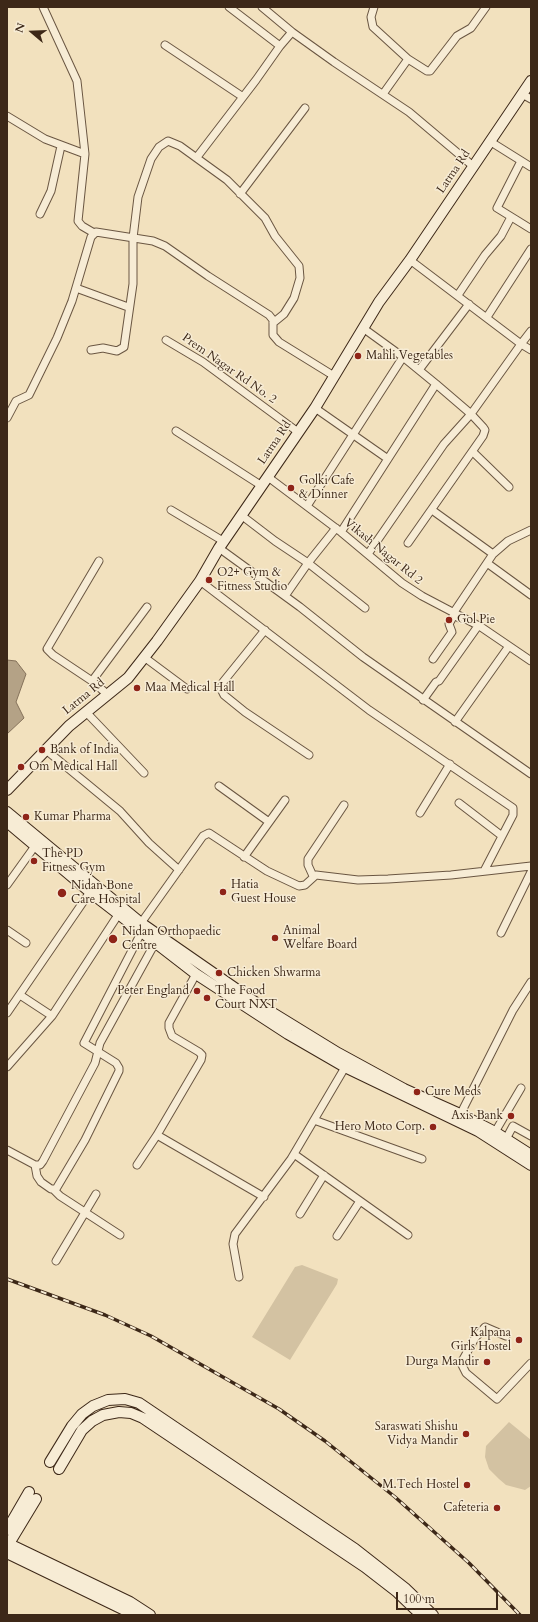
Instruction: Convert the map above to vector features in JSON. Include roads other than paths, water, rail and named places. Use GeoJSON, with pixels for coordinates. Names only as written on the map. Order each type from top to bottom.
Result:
{"type":"FeatureCollection","features":[{"type":"Feature","properties":{"kind":"street"},"geometry":{"type":"LineString","coordinates":[[43,7],[77,81],[85,154],[78,220],[82,226],[94,233],[153,241],[165,246],[208,276],[269,315],[273,323],[272,332],[279,342],[334,376]]}},
{"type":"Feature","properties":{"kind":"street"},"geometry":{"type":"LineString","coordinates":[[229,7],[280,46]]}},
{"type":"Feature","properties":{"kind":"street"},"geometry":{"type":"LineString","coordinates":[[262,7],[292,32],[434,131],[474,166]]}},
{"type":"Feature","properties":{"kind":"street"},"geometry":{"type":"LineString","coordinates":[[370,8],[373,27],[408,59],[430,72],[457,36],[471,28],[486,7]]}},
{"type":"Feature","properties":{"kind":"street"},"geometry":{"type":"LineString","coordinates":[[197,157],[292,32]]}},
{"type":"Feature","properties":{"kind":"street"},"geometry":{"type":"LineString","coordinates":[[165,45],[243,97]]}},
{"type":"Feature","properties":{"kind":"street"},"geometry":{"type":"LineString","coordinates":[[383,94],[408,59]]}},
{"type":"Feature","properties":{"kind":"street","name":"Latma Rd"},"geometry":{"type":"LineString","coordinates":[[7,790],[69,726],[128,678],[144,657],[200,581],[221,545],[315,408],[363,328],[474,166],[526,96],[531,81]]}},
{"type":"Feature","properties":{"kind":"street"},"geometry":{"type":"LineString","coordinates":[[240,194],[305,108]]}},
{"type":"Feature","properties":{"kind":"street"},"geometry":{"type":"LineString","coordinates":[[7,116],[45,139],[85,154]]}},
{"type":"Feature","properties":{"kind":"street"},"geometry":{"type":"LineString","coordinates":[[91,350],[99,348],[117,351],[122,349],[125,343],[128,307],[133,284],[133,238],[138,196],[148,166],[158,147],[164,142],[173,142],[197,157],[227,180],[264,218],[275,236],[295,261],[300,270],[294,298],[284,314],[273,323]]}},
{"type":"Feature","properties":{"kind":"street"},"geometry":{"type":"LineString","coordinates":[[491,142],[531,167]]}},
{"type":"Feature","properties":{"kind":"street"},"geometry":{"type":"LineString","coordinates":[[40,214],[53,184],[61,146]]}},
{"type":"Feature","properties":{"kind":"street"},"geometry":{"type":"LineString","coordinates":[[521,161],[496,207],[498,210],[531,229]]}},
{"type":"Feature","properties":{"kind":"street"},"geometry":{"type":"LineString","coordinates":[[458,295],[485,255],[501,236],[511,217]]}},
{"type":"Feature","properties":{"kind":"street"},"geometry":{"type":"LineString","coordinates":[[7,418],[16,401],[26,398],[30,392],[57,338],[76,288],[94,233]]}},
{"type":"Feature","properties":{"kind":"street"},"geometry":{"type":"LineString","coordinates":[[487,317],[531,249]]}},
{"type":"Feature","properties":{"kind":"street"},"geometry":{"type":"LineString","coordinates":[[410,260],[531,350]]}},
{"type":"Feature","properties":{"kind":"street"},"geometry":{"type":"LineString","coordinates":[[76,288],[128,307]]}},
{"type":"Feature","properties":{"kind":"street"},"geometry":{"type":"LineString","coordinates":[[419,370],[469,304]]}},
{"type":"Feature","properties":{"kind":"street"},"geometry":{"type":"LineString","coordinates":[[363,328],[404,357],[471,414],[485,430],[472,452],[408,543]]}},
{"type":"Feature","properties":{"kind":"street"},"geometry":{"type":"LineString","coordinates":[[368,554],[444,444],[471,414],[531,331]]}},
{"type":"Feature","properties":{"kind":"street","name":"Prem Nagar Rd No. 2"},"geometry":{"type":"LineString","coordinates":[[166,340],[203,362],[298,432]]}},
{"type":"Feature","properties":{"kind":"street"},"geometry":{"type":"LineString","coordinates":[[307,506],[404,357]]}},
{"type":"Feature","properties":{"kind":"street"},"geometry":{"type":"LineString","coordinates":[[285,596],[308,563],[339,530],[436,384]]}},
{"type":"Feature","properties":{"kind":"street"},"geometry":{"type":"LineString","coordinates":[[315,408],[353,436],[388,458]]}},
{"type":"Feature","properties":{"kind":"street"},"geometry":{"type":"LineString","coordinates":[[176,431],[262,486]]}},
{"type":"Feature","properties":{"kind":"street"},"geometry":{"type":"LineString","coordinates":[[472,452],[509,487]]}},
{"type":"Feature","properties":{"kind":"street","name":"Vikash Nagar Rd 2"},"geometry":{"type":"LineString","coordinates":[[268,477],[339,530],[402,583],[422,596],[478,626],[531,661]]}},
{"type":"Feature","properties":{"kind":"street"},"geometry":{"type":"LineString","coordinates":[[171,510],[221,545],[363,657],[531,774]]}},
{"type":"Feature","properties":{"kind":"street"},"geometry":{"type":"LineString","coordinates":[[432,510],[493,554]]}},
{"type":"Feature","properties":{"kind":"street"},"geometry":{"type":"LineString","coordinates":[[241,515],[274,541],[308,563],[365,608]]}},
{"type":"Feature","properties":{"kind":"street"},"geometry":{"type":"LineString","coordinates":[[454,612],[493,554],[508,540],[531,530]]}},
{"type":"Feature","properties":{"kind":"street"},"geometry":{"type":"LineString","coordinates":[[99,561],[47,649],[53,656],[92,681],[107,694]]}},
{"type":"Feature","properties":{"kind":"street"},"geometry":{"type":"LineString","coordinates":[[487,563],[531,595]]}},
{"type":"Feature","properties":{"kind":"street"},"geometry":{"type":"LineString","coordinates":[[200,581],[369,710],[513,808],[513,816],[484,871]]}},
{"type":"Feature","properties":{"kind":"street"},"geometry":{"type":"LineString","coordinates":[[92,681],[147,608]]}},
{"type":"Feature","properties":{"kind":"street"},"geometry":{"type":"LineString","coordinates":[[433,659],[452,632],[449,624],[454,615],[460,619],[461,616]]}},
{"type":"Feature","properties":{"kind":"street"},"geometry":{"type":"LineString","coordinates":[[423,700],[436,682],[439,681],[478,626]]}},
{"type":"Feature","properties":{"kind":"street"},"geometry":{"type":"LineString","coordinates":[[265,630],[223,682],[221,689],[224,695],[245,712],[309,755]]}},
{"type":"Feature","properties":{"kind":"street"},"geometry":{"type":"LineString","coordinates":[[455,722],[509,646]]}},
{"type":"Feature","properties":{"kind":"street"},"geometry":{"type":"LineString","coordinates":[[144,657],[187,689]]}},
{"type":"Feature","properties":{"kind":"street"},"geometry":{"type":"LineString","coordinates":[[86,712],[144,773]]}},
{"type":"Feature","properties":{"kind":"street"},"geometry":{"type":"LineString","coordinates":[[46,750],[120,811],[149,843],[179,870]]}},
{"type":"Feature","properties":{"kind":"street"},"geometry":{"type":"LineString","coordinates":[[420,813],[450,764]]}},
{"type":"Feature","properties":{"kind":"street"},"geometry":{"type":"LineString","coordinates":[[219,786],[269,822]]}},
{"type":"Feature","properties":{"kind":"street"},"geometry":{"type":"LineString","coordinates":[[244,857],[285,800]]}},
{"type":"Feature","properties":{"kind":"street"},"geometry":{"type":"LineString","coordinates":[[459,803],[502,836]]}},
{"type":"Feature","properties":{"kind":"street"},"geometry":{"type":"LineString","coordinates":[[313,876],[308,865],[308,860],[344,805]]}},
{"type":"Feature","properties":{"kind":"street"},"geometry":{"type":"LineString","coordinates":[[7,812],[141,928],[169,949],[274,1014],[347,1063]]}},
{"type":"Feature","properties":{"kind":"street"},"geometry":{"type":"LineString","coordinates":[[7,822],[118,914],[141,928],[155,943],[169,949],[196,974],[288,1034],[459,1118],[495,1132],[531,1155]]}},
{"type":"Feature","properties":{"kind":"street"},"geometry":{"type":"LineString","coordinates":[[54,1190],[82,1146],[119,1071],[116,1063],[86,1045],[84,1041],[141,928],[203,836],[209,833],[244,857],[281,879],[299,886],[305,885],[313,876],[320,875],[358,880],[414,878],[531,866]]}},
{"type":"Feature","properties":{"kind":"street"},"geometry":{"type":"LineString","coordinates":[[7,885],[35,846]]}},
{"type":"Feature","properties":{"kind":"street"},"geometry":{"type":"LineString","coordinates":[[501,933],[531,872]]}},
{"type":"Feature","properties":{"kind":"street"},"geometry":{"type":"LineString","coordinates":[[7,1013],[90,892]]}},
{"type":"Feature","properties":{"kind":"street"},"geometry":{"type":"LineString","coordinates":[[7,1068],[52,1016],[118,914]]}},
{"type":"Feature","properties":{"kind":"street"},"geometry":{"type":"LineString","coordinates":[[7,930],[26,943]]}},
{"type":"Feature","properties":{"kind":"street"},"geometry":{"type":"LineString","coordinates":[[7,1150],[36,1165],[40,1165],[43,1161],[95,1063],[100,1043],[155,943]]}},
{"type":"Feature","properties":{"kind":"street"},"geometry":{"type":"LineString","coordinates":[[137,1165],[157,1135],[202,1057],[199,1052],[172,1036],[169,1028],[169,1023],[196,974]]}},
{"type":"Feature","properties":{"kind":"street"},"geometry":{"type":"LineString","coordinates":[[459,1118],[513,1010],[531,982]]}},
{"type":"Feature","properties":{"kind":"street"},"geometry":{"type":"LineString","coordinates":[[20,996],[52,1016]]}},
{"type":"Feature","properties":{"kind":"street"},"geometry":{"type":"LineString","coordinates":[[238,1277],[234,1239],[239,1228],[264,1197],[294,1154],[347,1063]]}},
{"type":"Feature","properties":{"kind":"street"},"geometry":{"type":"LineString","coordinates":[[495,1132],[521,1088]]}},
{"type":"Feature","properties":{"kind":"street"},"geometry":{"type":"LineString","coordinates":[[459,1118],[531,1165]]}},
{"type":"Feature","properties":{"kind":"street"},"geometry":{"type":"LineString","coordinates":[[314,1120],[422,1159]]}},
{"type":"Feature","properties":{"kind":"street"},"geometry":{"type":"LineString","coordinates":[[506,1139],[513,1126],[531,1136]]}},
{"type":"Feature","properties":{"kind":"street"},"geometry":{"type":"LineString","coordinates":[[157,1135],[264,1197]]}},
{"type":"Feature","properties":{"kind":"street"},"geometry":{"type":"LineString","coordinates":[[294,1154],[408,1235]]}},
{"type":"Feature","properties":{"kind":"street"},"geometry":{"type":"LineString","coordinates":[[36,1165],[38,1179],[60,1196],[120,1235]]}},
{"type":"Feature","properties":{"kind":"street"},"geometry":{"type":"LineString","coordinates":[[300,1214],[324,1175]]}},
{"type":"Feature","properties":{"kind":"street"},"geometry":{"type":"LineString","coordinates":[[56,1261],[96,1194]]}},
{"type":"Feature","properties":{"kind":"street"},"geometry":{"type":"LineString","coordinates":[[337,1236],[360,1200]]}},
{"type":"Feature","properties":{"kind":"street"},"geometry":{"type":"LineString","coordinates":[[506,1336],[485,1328],[475,1338],[461,1363],[466,1373],[497,1398],[531,1363]]}},
{"type":"Feature","properties":{"kind":"street"},"geometry":{"type":"LineString","coordinates":[[50,1462],[72,1426],[82,1414],[93,1406],[108,1400],[125,1399],[139,1403],[355,1549],[406,1589],[433,1615]]}},
{"type":"Feature","properties":{"kind":"street"},"geometry":{"type":"LineString","coordinates":[[59,1469],[82,1430],[92,1421],[103,1415],[118,1412],[131,1413],[143,1418],[365,1567],[396,1591],[421,1615]]}},
{"type":"Feature","properties":{"kind":"street"},"geometry":{"type":"LineString","coordinates":[[7,1530],[32,1496],[7,1547]]}},
{"type":"Feature","properties":{"kind":"street"},"geometry":{"type":"LineString","coordinates":[[7,1547],[135,1615]]}},
{"type":"Feature","properties":{"kind":"street"},"geometry":{"type":"LineString","coordinates":[[7,1547],[130,1602],[150,1615]]}},
{"type":"Feature","properties":{"kind":"railway"},"geometry":{"type":"LineString","coordinates":[[7,1279],[105,1315],[151,1336],[279,1409],[325,1441],[395,1497],[469,1563],[520,1615]]}},
{"type":"Feature","properties":{"kind":"place","name":"Mahli Vegetables"},"geometry":{"type":"Point","coordinates":[358,356]}},
{"type":"Feature","properties":{"kind":"place","name":"Golki Cafe & Dinner"},"geometry":{"type":"Point","coordinates":[291,488]}},
{"type":"Feature","properties":{"kind":"place","name":"O2+ Gym & Fitness Studio"},"geometry":{"type":"Point","coordinates":[209,580]}},
{"type":"Feature","properties":{"kind":"place","name":"Gol Pie"},"geometry":{"type":"Point","coordinates":[449,620]}},
{"type":"Feature","properties":{"kind":"place","name":"Maa Medical Hall"},"geometry":{"type":"Point","coordinates":[137,688]}},
{"type":"Feature","properties":{"kind":"place","name":"Bank of India"},"geometry":{"type":"Point","coordinates":[42,750]}},
{"type":"Feature","properties":{"kind":"place","name":"Om Medical Hall"},"geometry":{"type":"Point","coordinates":[21,767]}},
{"type":"Feature","properties":{"kind":"place","name":"Kumar Pharma"},"geometry":{"type":"Point","coordinates":[26,817]}},
{"type":"Feature","properties":{"kind":"place","name":"The PD Fitness Gym"},"geometry":{"type":"Point","coordinates":[34,861]}},
{"type":"Feature","properties":{"kind":"place","name":"Hatia Guest House"},"geometry":{"type":"Point","coordinates":[223,892]}},
{"type":"Feature","properties":{"kind":"place","name":"Nidan Bone Care Hospital"},"geometry":{"type":"Point","coordinates":[62,893]}},
{"type":"Feature","properties":{"kind":"place","name":"Animal Welfare Board"},"geometry":{"type":"Point","coordinates":[275,938]}},
{"type":"Feature","properties":{"kind":"place","name":"Nidan Orthopaedic Centre"},"geometry":{"type":"Point","coordinates":[113,939]}},
{"type":"Feature","properties":{"kind":"place","name":"Chicken Shwarma"},"geometry":{"type":"Point","coordinates":[219,973]}},
{"type":"Feature","properties":{"kind":"place","name":"Peter England"},"geometry":{"type":"Point","coordinates":[197,991]}},
{"type":"Feature","properties":{"kind":"place","name":"The Food Court NXT"},"geometry":{"type":"Point","coordinates":[207,998]}},
{"type":"Feature","properties":{"kind":"place","name":"Cure Meds"},"geometry":{"type":"Point","coordinates":[417,1092]}},
{"type":"Feature","properties":{"kind":"place","name":"Axis Bank"},"geometry":{"type":"Point","coordinates":[511,1116]}},
{"type":"Feature","properties":{"kind":"place","name":"Hero Moto Corp."},"geometry":{"type":"Point","coordinates":[433,1127]}},
{"type":"Feature","properties":{"kind":"place","name":"Kalpana Girls Hostel"},"geometry":{"type":"Point","coordinates":[519,1340]}},
{"type":"Feature","properties":{"kind":"place","name":"Durga Mandir"},"geometry":{"type":"Point","coordinates":[487,1362]}},
{"type":"Feature","properties":{"kind":"place","name":"Saraswati Shishu Vidya Mandir"},"geometry":{"type":"Point","coordinates":[466,1434]}},
{"type":"Feature","properties":{"kind":"place","name":"M.Tech Hostel"},"geometry":{"type":"Point","coordinates":[467,1485]}},
{"type":"Feature","properties":{"kind":"place","name":"Cafeteria"},"geometry":{"type":"Point","coordinates":[497,1508]}}]}
